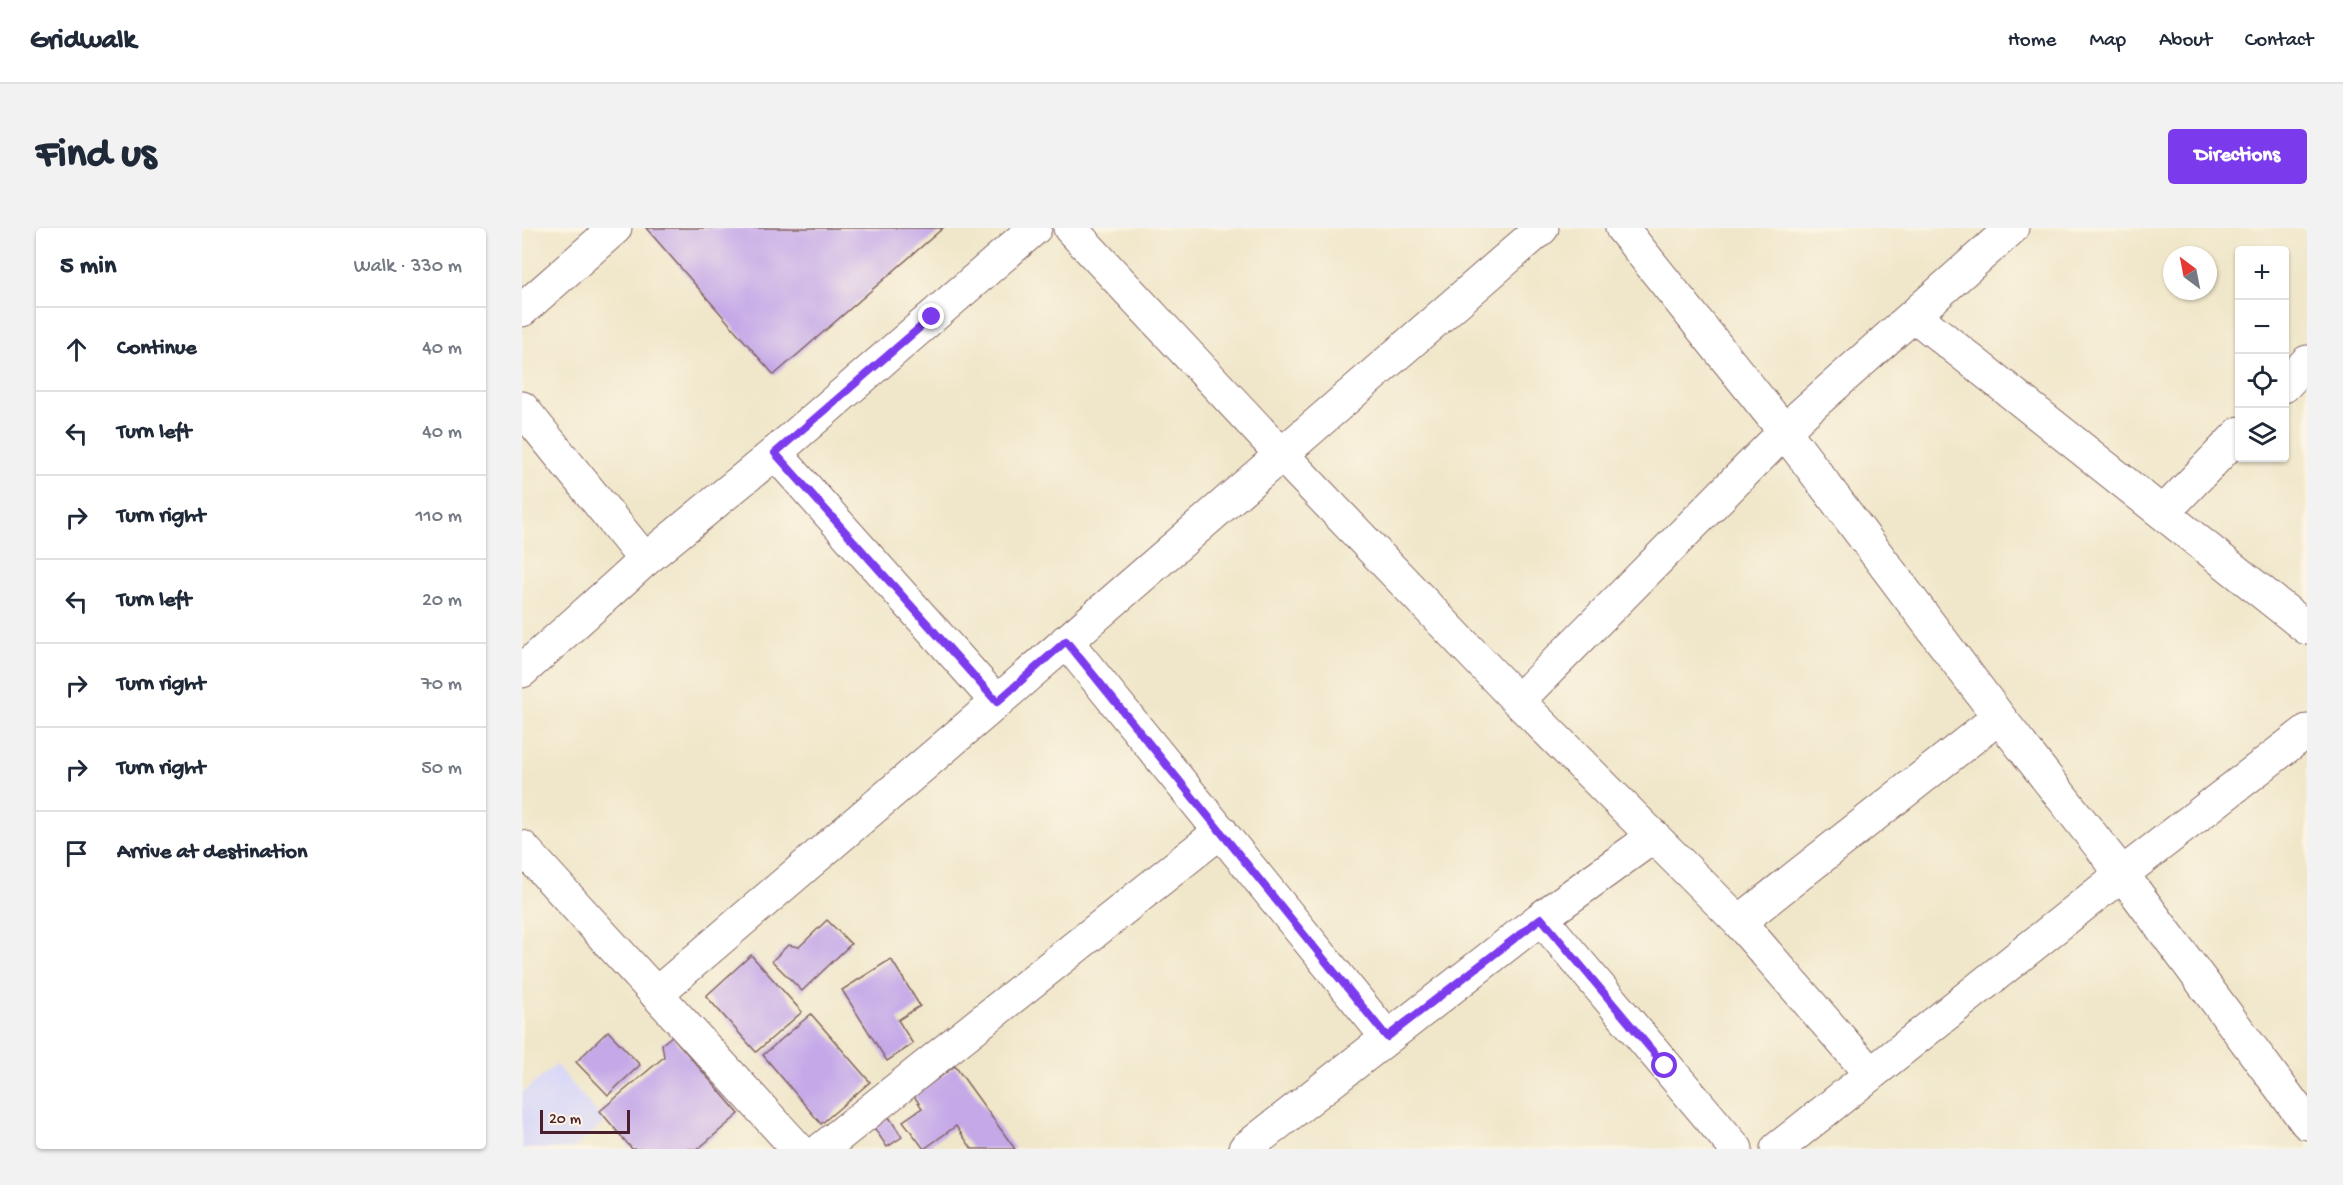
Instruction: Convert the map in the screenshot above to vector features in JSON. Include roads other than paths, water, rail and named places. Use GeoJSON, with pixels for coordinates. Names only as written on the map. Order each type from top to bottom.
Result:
{"type":"FeatureCollection","features":[{"type":"Feature","properties":{"kind":"street"},"geometry":{"type":"LineString","coordinates":[[522,310],[615,228]]}},
{"type":"Feature","properties":{"kind":"street"},"geometry":{"type":"LineString","coordinates":[[522,671],[645,560],[775,453],[1035,228]]}},
{"type":"Feature","properties":{"kind":"street"},"geometry":{"type":"LineString","coordinates":[[1070,228],[1282,455],[1518,701],[1739,922],[1870,1073]]}},
{"type":"Feature","properties":{"kind":"street"},"geometry":{"type":"LineString","coordinates":[[656,994],[997,702],[1542,228]]}},
{"type":"Feature","properties":{"kind":"street"},"geometry":{"type":"LineString","coordinates":[[1622,228],[1785,432],[1999,717],[2122,874],[2307,1123]]}},
{"type":"Feature","properties":{"kind":"street"},"geometry":{"type":"LineString","coordinates":[[1518,701],[1785,432],[2012,228]]}},
{"type":"Feature","properties":{"kind":"street"},"geometry":{"type":"LineString","coordinates":[[1914,315],[2307,628]]}},
{"type":"Feature","properties":{"kind":"street"},"geometry":{"type":"LineString","coordinates":[[2289,381],[2307,362]]}},
{"type":"Feature","properties":{"kind":"street"},"geometry":{"type":"LineString","coordinates":[[522,408],[645,560]]}},
{"type":"Feature","properties":{"kind":"street"},"geometry":{"type":"LineString","coordinates":[[2163,513],[2235,438]]}},
{"type":"Feature","properties":{"kind":"street"},"geometry":{"type":"LineString","coordinates":[[775,453],[997,702]]}},
{"type":"Feature","properties":{"kind":"street"},"geometry":{"type":"LineString","coordinates":[[1066,641],[1387,1037]]}},
{"type":"Feature","properties":{"kind":"street"},"geometry":{"type":"LineString","coordinates":[[1739,922],[1999,717]]}},
{"type":"Feature","properties":{"kind":"street"},"geometry":{"type":"LineString","coordinates":[[1778,1149],[1870,1073],[2307,731]]}},
{"type":"Feature","properties":{"kind":"street"},"geometry":{"type":"LineString","coordinates":[[822,1149],[1221,831]]}},
{"type":"Feature","properties":{"kind":"street"},"geometry":{"type":"LineString","coordinates":[[1245,1149],[1541,918],[1654,836]]}},
{"type":"Feature","properties":{"kind":"street"},"geometry":{"type":"LineString","coordinates":[[522,847],[798,1149]]}},
{"type":"Feature","properties":{"kind":"street"},"geometry":{"type":"LineString","coordinates":[[1541,918],[1736,1149]]}}]}
